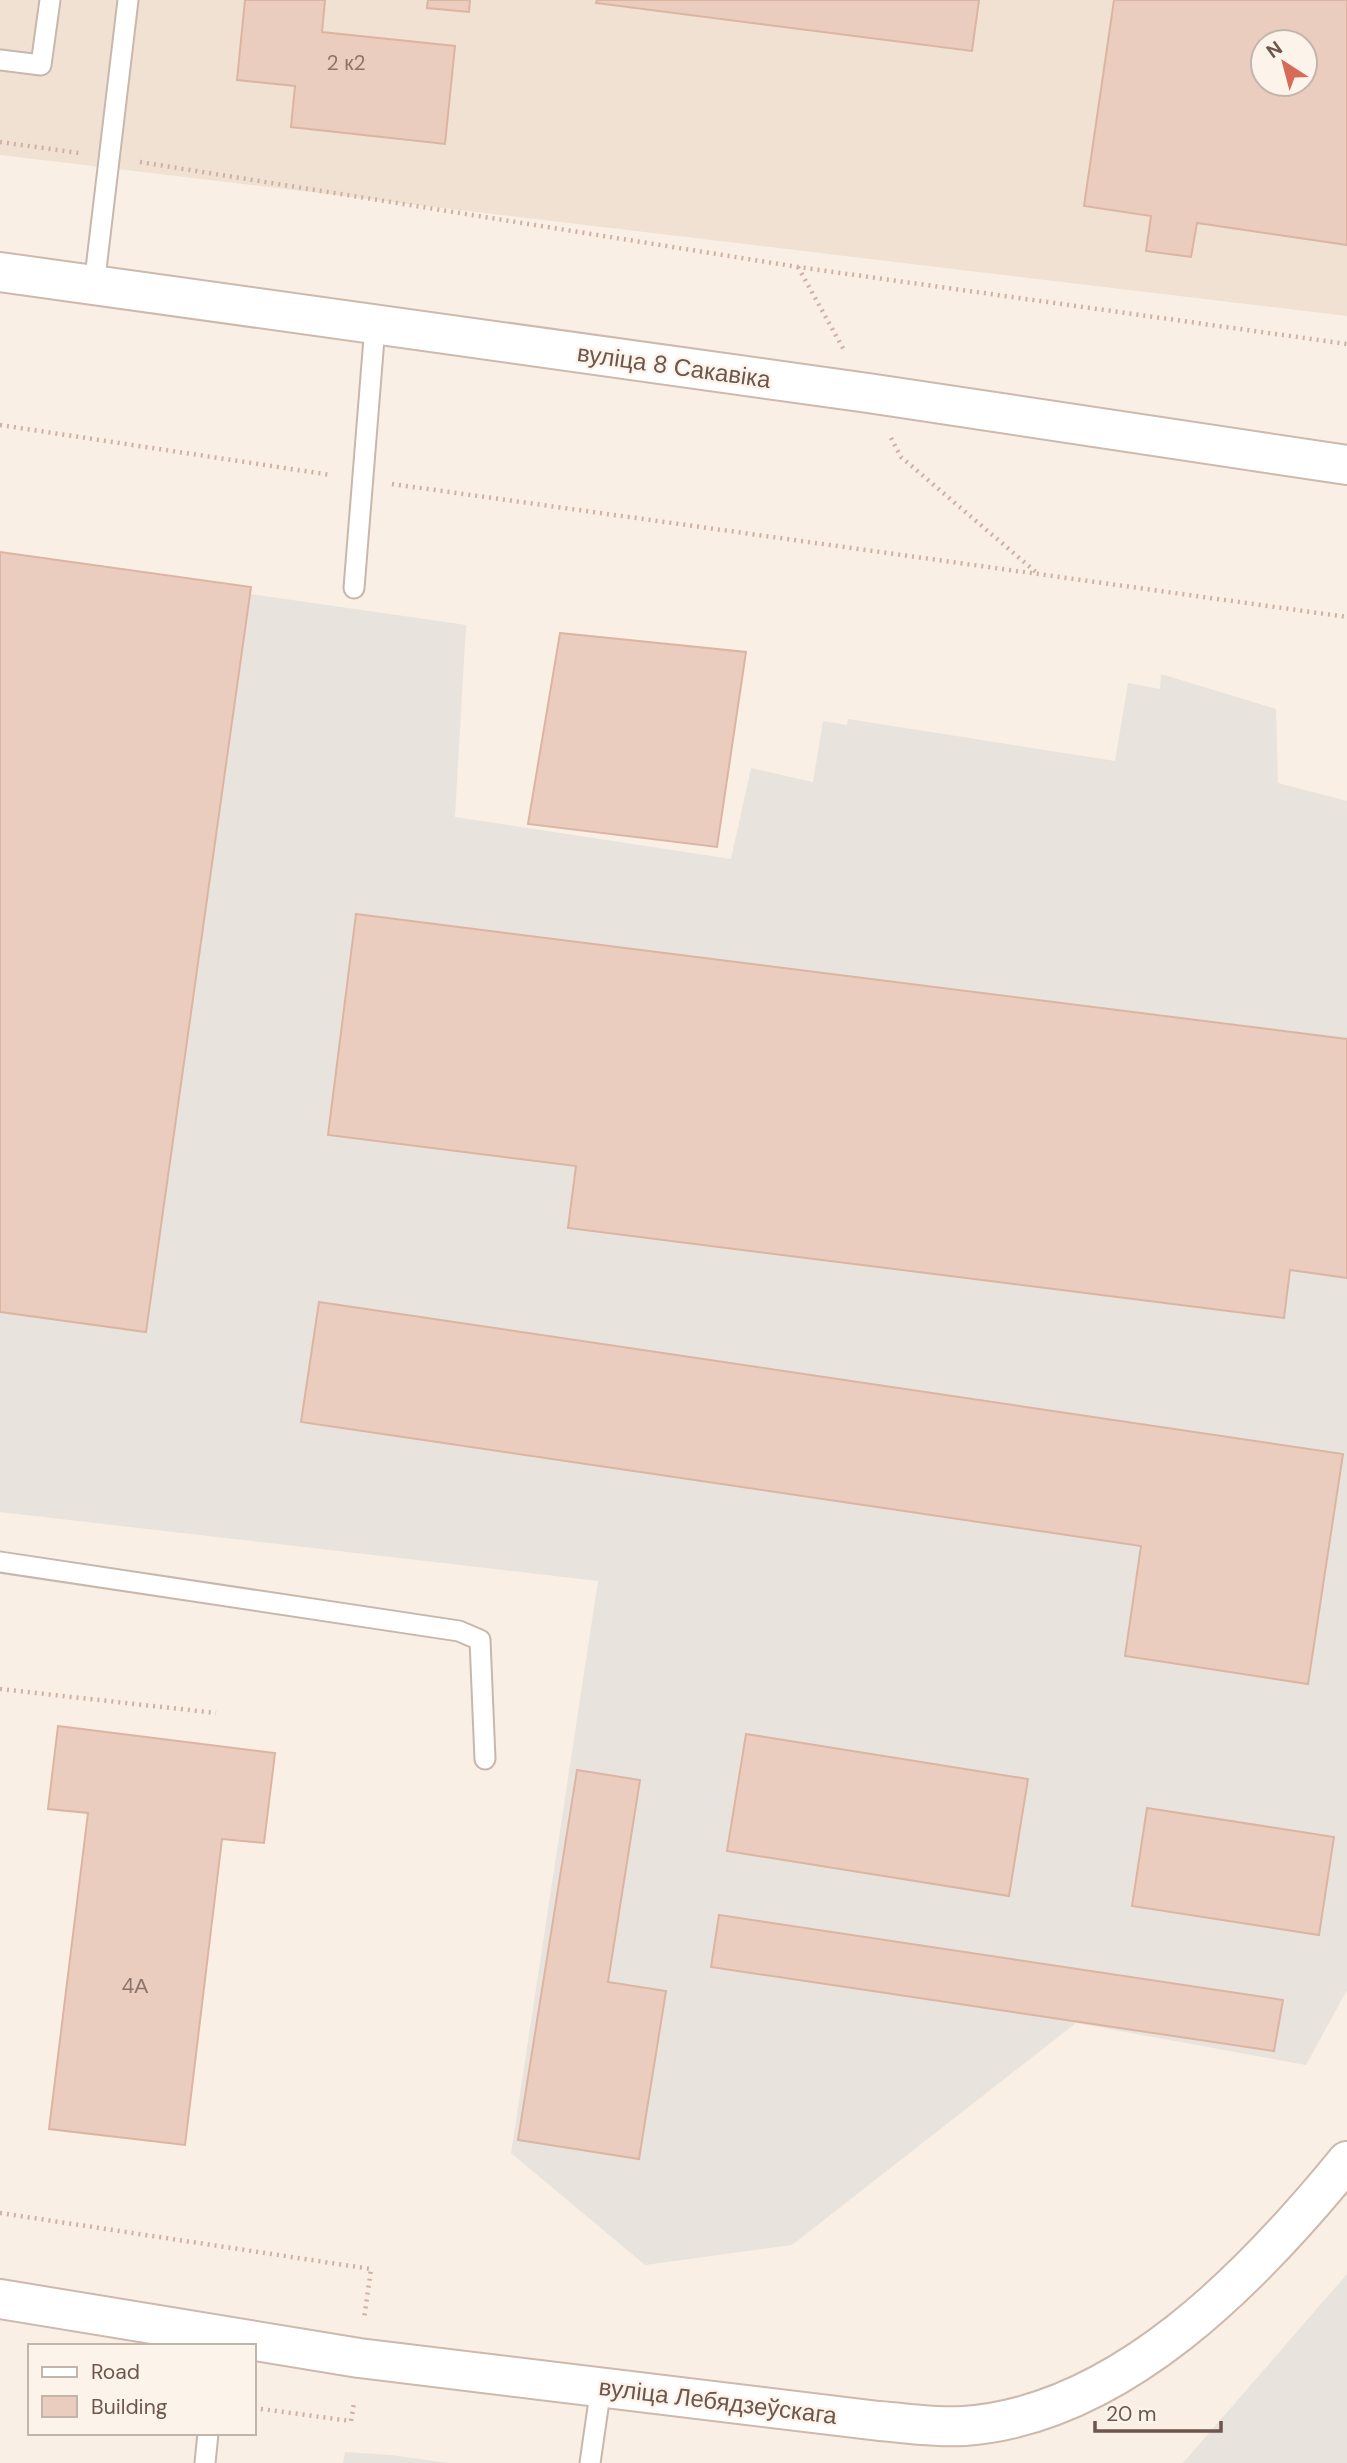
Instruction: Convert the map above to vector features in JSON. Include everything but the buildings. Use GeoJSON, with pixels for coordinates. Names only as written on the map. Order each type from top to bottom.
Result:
{"type":"FeatureCollection","features":[{"type":"Feature","properties":{"kind":"main road","name":"вуліца 8 Сакавіка"},"geometry":{"type":"LineString","coordinates":[[0,272],[868,393],[1347,465]]}},
{"type":"Feature","properties":{"kind":"main road","name":"вуліца Лебядзеўскага"},"geometry":{"type":"LineString","coordinates":[[256,2345],[879,2421],[964,2427],[1033,2414],[1093,2388],[1151,2352],[1229,2293],[1298,2222],[1347,2161]]}},
{"type":"Feature","properties":{"kind":"main road","name":"вуліца Лебядзеўскага"},"geometry":{"type":"LineString","coordinates":[[0,2299],[252,2344]]}},
{"type":"Feature","properties":{"kind":"lane"},"geometry":{"type":"LineString","coordinates":[[0,60],[41,65],[50,0]]}},
{"type":"Feature","properties":{"kind":"lane"},"geometry":{"type":"LineString","coordinates":[[94,286],[128,0]]}},
{"type":"Feature","properties":{"kind":"lane"},"geometry":{"type":"LineString","coordinates":[[354,589],[375,326]]}},
{"type":"Feature","properties":{"kind":"lane"},"geometry":{"type":"LineString","coordinates":[[0,1562],[459,1631],[480,1640],[485,1759]]}},
{"type":"Feature","properties":{"kind":"lane"},"geometry":{"type":"LineString","coordinates":[[590,2463],[601,2387]]}},
{"type":"Feature","properties":{"kind":"lane"},"geometry":{"type":"LineString","coordinates":[[205,2463],[208,2435]]}},
{"type":"Feature","properties":{"kind":"path"},"geometry":{"type":"LineString","coordinates":[[0,142],[110,157],[797,267],[1347,345]]}},
{"type":"Feature","properties":{"kind":"path"},"geometry":{"type":"LineString","coordinates":[[0,425],[362,480],[1347,617]]}},
{"type":"Feature","properties":{"kind":"path"},"geometry":{"type":"LineString","coordinates":[[0,1689],[216,1713]]}},
{"type":"Feature","properties":{"kind":"path"},"geometry":{"type":"LineString","coordinates":[[0,2213],[371,2269],[363,2320]]}},
{"type":"Feature","properties":{"kind":"path"},"geometry":{"type":"LineString","coordinates":[[256,2408],[351,2421],[354,2403]]}},
{"type":"Feature","properties":{"kind":"shaded area"},"geometry":{"type":"Polygon","coordinates":[[[0,0],[1347,0],[1347,316],[0,155],[0,0]]]}},
{"type":"Feature","properties":{"kind":"shaded area"},"geometry":{"type":"Polygon","coordinates":[[[0,558],[466,625],[455,817],[731,859],[751,768],[813,782],[823,721],[847,725],[848,719],[1115,761],[1128,683],[1160,689],[1161,674],[1276,709],[1278,783],[1347,801],[1347,1990],[1306,2065],[1076,2023],[792,2245],[645,2265],[511,2153],[598,1581],[0,1512],[0,558]]]}},
{"type":"Feature","properties":{"kind":"shaded area"},"geometry":{"type":"Polygon","coordinates":[[[1347,2274],[1347,2463],[1183,2463],[1347,2274]]]}},
{"type":"Feature","properties":{"kind":"shaded area"},"geometry":{"type":"Polygon","coordinates":[[[345,2452],[391,2455],[448,2463],[343,2463],[345,2452]]]}}]}
